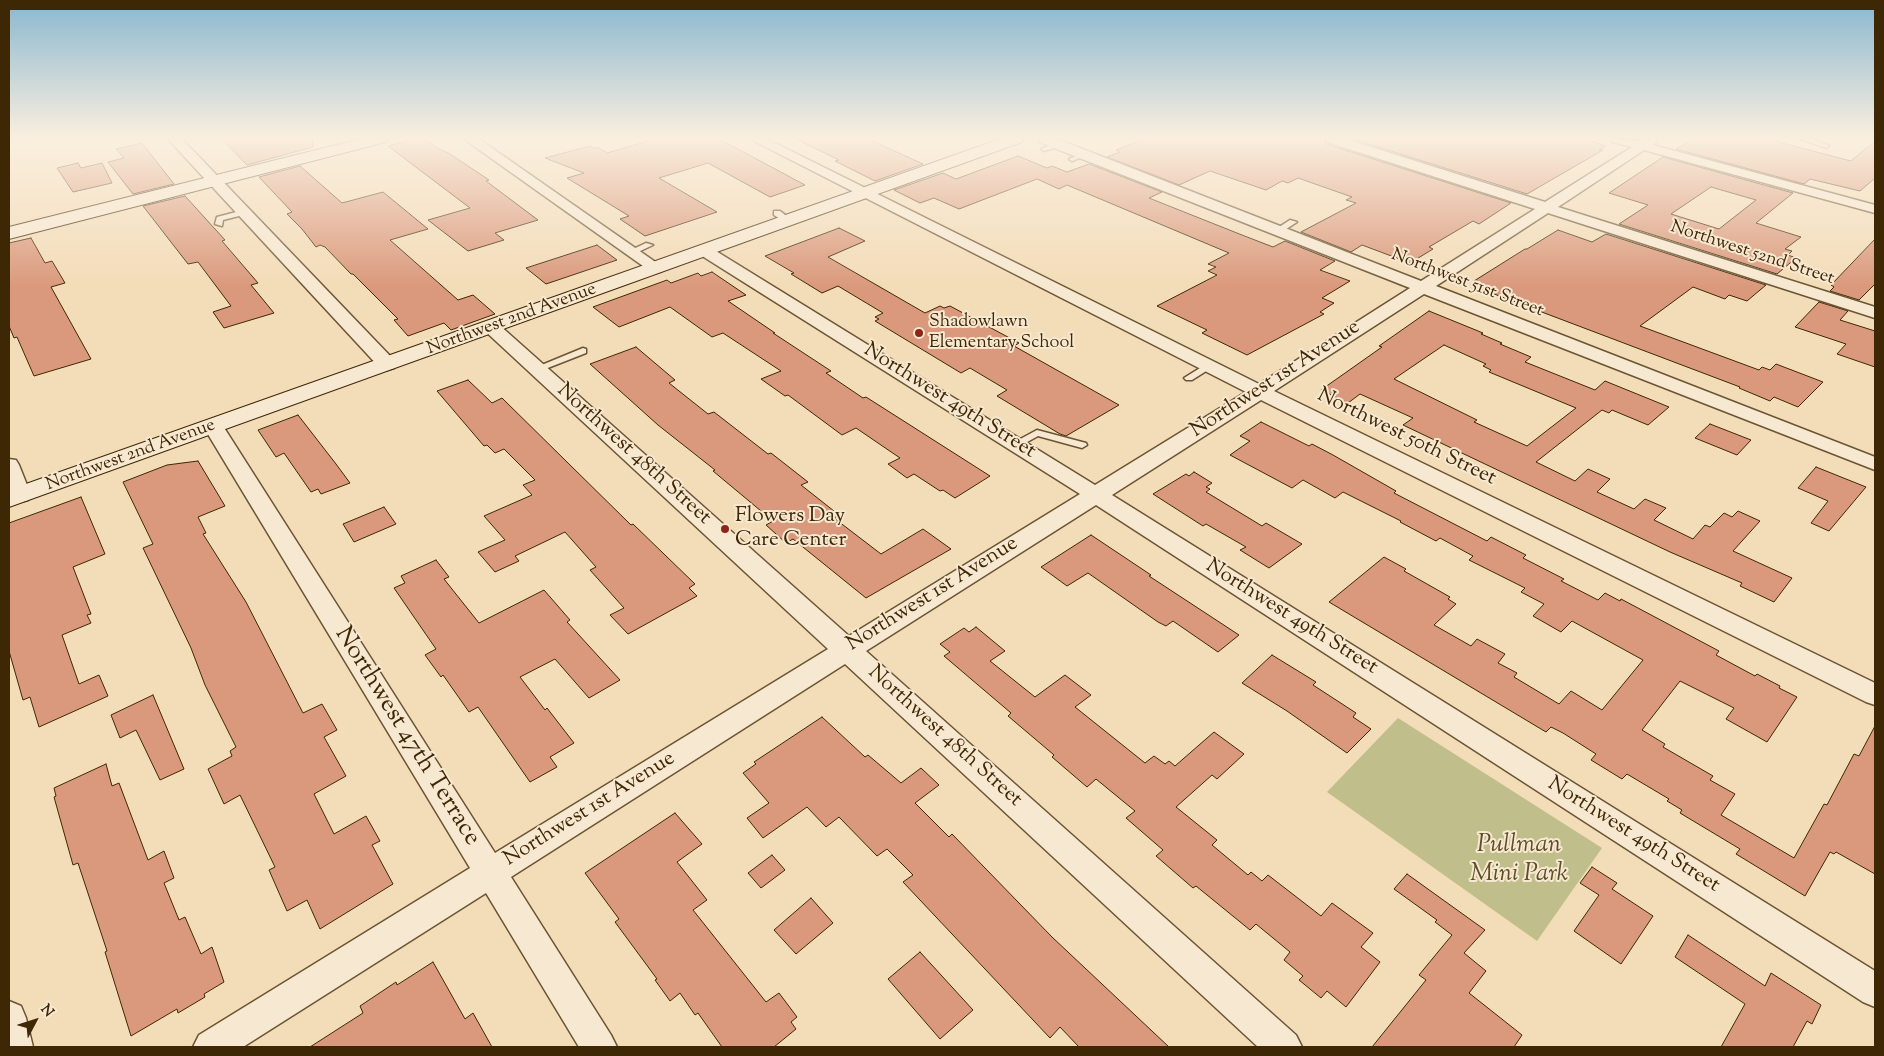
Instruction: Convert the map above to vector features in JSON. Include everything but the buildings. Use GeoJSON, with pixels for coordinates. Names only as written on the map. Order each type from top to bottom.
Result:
{"type":"FeatureCollection","features":[{"type":"Feature","properties":{"kind":"street"},"geometry":{"type":"LineString","coordinates":[[9,232],[183,188]]}},
{"type":"Feature","properties":{"kind":"street"},"geometry":{"type":"LineString","coordinates":[[220,188],[387,364]]}},
{"type":"Feature","properties":{"kind":"street"},"geometry":{"type":"LineString","coordinates":[[542,188],[633,250],[656,268]]}},
{"type":"Feature","properties":{"kind":"street","name":"Northwest 50th Street"},"geometry":{"type":"LineString","coordinates":[[855,188],[1260,392],[1875,695]]}},
{"type":"Feature","properties":{"kind":"street","name":"Northwest 2nd Avenue"},"geometry":{"type":"LineString","coordinates":[[14,497],[705,251],[783,217],[877,188]]}},
{"type":"Feature","properties":{"kind":"street","name":"Northwest 51st Street"},"geometry":{"type":"LineString","coordinates":[[1162,188],[1277,231],[1875,464]]}},
{"type":"Feature","properties":{"kind":"street","name":"Northwest 52nd Street"},"geometry":{"type":"LineString","coordinates":[[1484,188],[1875,313]]}},
{"type":"Feature","properties":{"kind":"street","name":"Northwest 1st Avenue"},"geometry":{"type":"LineString","coordinates":[[211,1047],[1260,392],[1576,188]]}},
{"type":"Feature","properties":{"kind":"street"},"geometry":{"type":"LineString","coordinates":[[1804,188],[1875,209]]}},
{"type":"Feature","properties":{"kind":"street","name":"Northwest 49th Street"},"geometry":{"type":"LineString","coordinates":[[705,251],[1016,444],[1875,990]]}},
{"type":"Feature","properties":{"kind":"street","name":"Northwest 48th Street"},"geometry":{"type":"LineString","coordinates":[[491,327],[1284,1047]]}},
{"type":"Feature","properties":{"kind":"street","name":"Northwest 47th Terrace"},"geometry":{"type":"LineString","coordinates":[[213,426],[599,1047]]}},
{"type":"Feature","properties":{"kind":"street"},"geometry":{"type":"LineString","coordinates":[[9,465],[14,497]]}},
{"type":"Feature","properties":{"kind":"street"},"geometry":{"type":"LineString","coordinates":[[9,1018],[15,1047]]}},
{"type":"Feature","properties":{"kind":"lane"},"geometry":{"type":"LineString","coordinates":[[219,224],[220,219],[244,212]]}},
{"type":"Feature","properties":{"kind":"lane"},"geometry":{"type":"LineString","coordinates":[[1277,231],[1293,222]]}},
{"type":"Feature","properties":{"kind":"lane"},"geometry":{"type":"LineString","coordinates":[[633,250],[649,245]]}},
{"type":"Feature","properties":{"kind":"lane"},"geometry":{"type":"LineString","coordinates":[[537,369],[583,350]]}},
{"type":"Feature","properties":{"kind":"lane"},"geometry":{"type":"LineString","coordinates":[[1189,378],[1208,366]]}},
{"type":"Feature","properties":{"kind":"lane"},"geometry":{"type":"LineString","coordinates":[[1016,444],[1037,433],[1082,445]]}},
{"type":"Feature","properties":{"kind":"green space","name":"Pullman Mini Park"},"geometry":{"type":"Polygon","coordinates":[[[1398,718],[1602,848],[1537,941],[1327,792],[1398,718]]]}},
{"type":"Feature","properties":{"kind":"place","name":"Shadowlawn Elementary School"},"geometry":{"type":"Point","coordinates":[919,333]}},
{"type":"Feature","properties":{"kind":"place","name":"Flowers Day Care Center"},"geometry":{"type":"Point","coordinates":[725,529]}}]}
